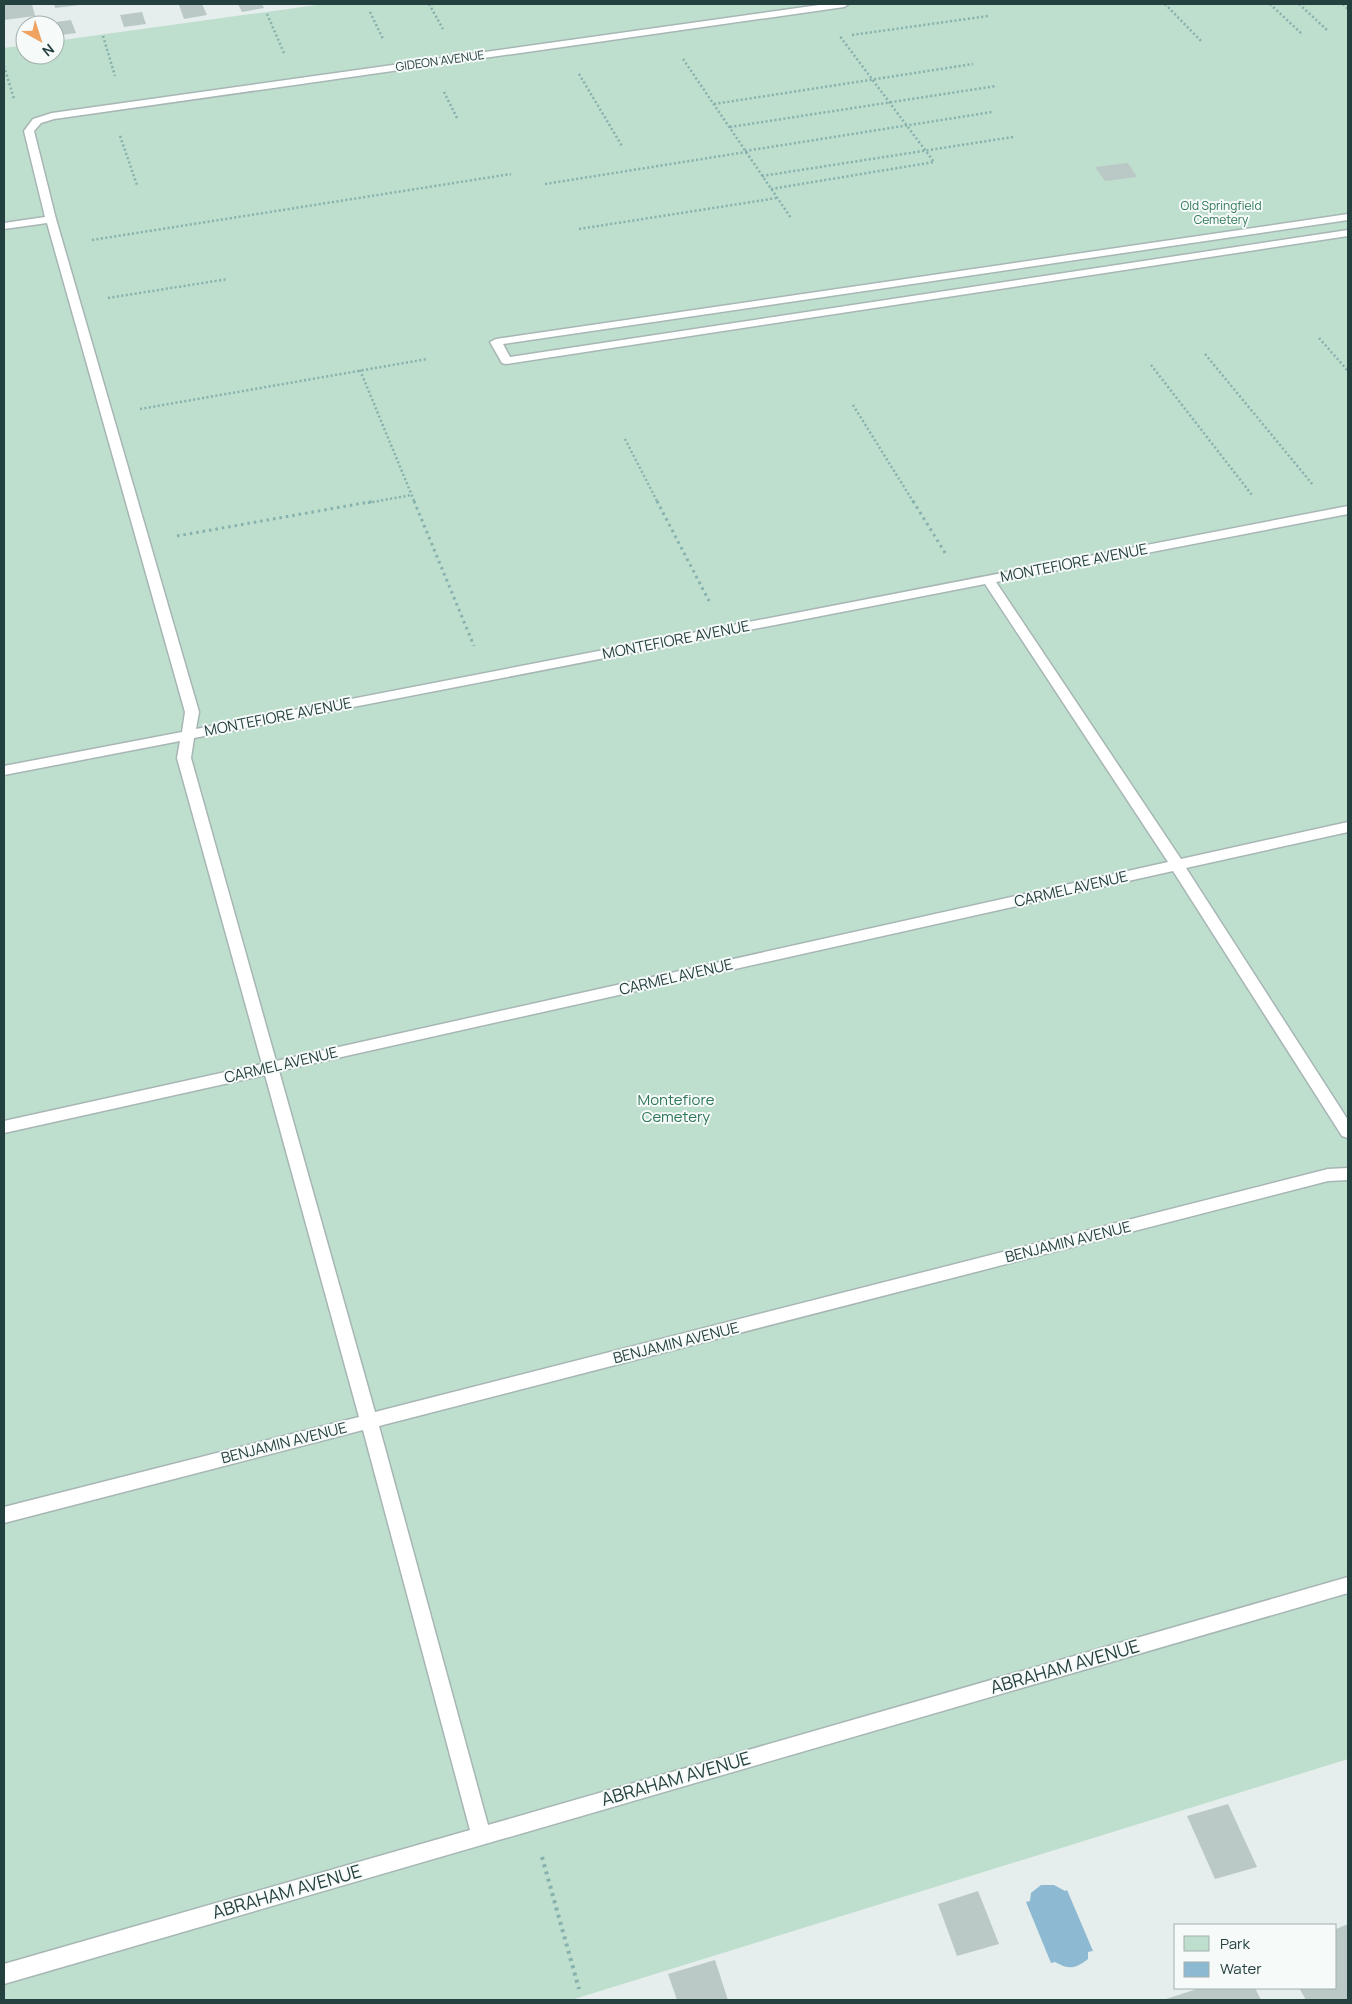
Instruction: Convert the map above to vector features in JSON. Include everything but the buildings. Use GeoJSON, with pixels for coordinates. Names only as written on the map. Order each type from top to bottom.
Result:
{"type":"FeatureCollection","features":[{"type":"Feature","properties":{"kind":"lane","name":"GIDEON AVENUE"},"geometry":{"type":"LineString","coordinates":[[51,219],[29,132],[37,121],[52,116],[844,4]]}},
{"type":"Feature","properties":{"kind":"lane"},"geometry":{"type":"LineString","coordinates":[[1348,217],[496,342],[506,361],[1348,233]]}},
{"type":"Feature","properties":{"kind":"lane"},"geometry":{"type":"LineString","coordinates":[[4,226],[51,219],[59,245],[192,712],[184,758],[369,1422],[481,1836]]}},
{"type":"Feature","properties":{"kind":"lane","name":"MONTEFIORE AVENUE"},"geometry":{"type":"LineString","coordinates":[[4,771],[1342,511]]}},
{"type":"Feature","properties":{"kind":"lane"},"geometry":{"type":"LineString","coordinates":[[988,580],[1177,865],[1348,1132]]}},
{"type":"Feature","properties":{"kind":"lane","name":"CARMEL AVENUE"},"geometry":{"type":"LineString","coordinates":[[4,1127],[1348,827]]}},
{"type":"Feature","properties":{"kind":"lane","name":"BENJAMIN AVENUE"},"geometry":{"type":"LineString","coordinates":[[4,1515],[1328,1175],[1348,1174]]}},
{"type":"Feature","properties":{"kind":"lane","name":"ABRAHAM AVENUE"},"geometry":{"type":"LineString","coordinates":[[4,1974],[1348,1585]]}},
{"type":"Feature","properties":{"kind":"path"},"geometry":{"type":"LineString","coordinates":[[1165,4],[1201,41]]}},
{"type":"Feature","properties":{"kind":"path"},"geometry":{"type":"LineString","coordinates":[[1270,4],[1302,34]]}},
{"type":"Feature","properties":{"kind":"path"},"geometry":{"type":"LineString","coordinates":[[1299,4],[1327,30]]}},
{"type":"Feature","properties":{"kind":"path"},"geometry":{"type":"LineString","coordinates":[[1343,4],[1348,9]]}},
{"type":"Feature","properties":{"kind":"path"},"geometry":{"type":"LineString","coordinates":[[771,189],[934,162],[818,7]]}},
{"type":"Feature","properties":{"kind":"path"},"geometry":{"type":"LineString","coordinates":[[267,14],[296,81]]}},
{"type":"Feature","properties":{"kind":"path"},"geometry":{"type":"LineString","coordinates":[[664,29],[791,218]]}},
{"type":"Feature","properties":{"kind":"path"},"geometry":{"type":"LineString","coordinates":[[102,36],[125,105]]}},
{"type":"Feature","properties":{"kind":"path"},"geometry":{"type":"LineString","coordinates":[[561,44],[622,146]]}},
{"type":"Feature","properties":{"kind":"path"},"geometry":{"type":"LineString","coordinates":[[714,104],[974,64]]}},
{"type":"Feature","properties":{"kind":"path"},"geometry":{"type":"LineString","coordinates":[[730,127],[996,86]]}},
{"type":"Feature","properties":{"kind":"path"},"geometry":{"type":"LineString","coordinates":[[110,107],[137,185]]}},
{"type":"Feature","properties":{"kind":"path"},"geometry":{"type":"LineString","coordinates":[[545,184],[992,112]]}},
{"type":"Feature","properties":{"kind":"path"},"geometry":{"type":"LineString","coordinates":[[762,176],[1013,137]]}},
{"type":"Feature","properties":{"kind":"path"},"geometry":{"type":"LineString","coordinates":[[59,245],[511,174]]}},
{"type":"Feature","properties":{"kind":"path"},"geometry":{"type":"LineString","coordinates":[[579,229],[777,198]]}},
{"type":"Feature","properties":{"kind":"path"},"geometry":{"type":"LineString","coordinates":[[75,303],[228,279]]}},
{"type":"Feature","properties":{"kind":"path"},"geometry":{"type":"LineString","coordinates":[[1319,338],[1348,370]]}},
{"type":"Feature","properties":{"kind":"path"},"geometry":{"type":"LineString","coordinates":[[1206,354],[1342,511]]}},
{"type":"Feature","properties":{"kind":"path"},"geometry":{"type":"LineString","coordinates":[[107,414],[428,359]]}},
{"type":"Feature","properties":{"kind":"path"},"geometry":{"type":"LineString","coordinates":[[1151,365],[1274,524]]}},
{"type":"Feature","properties":{"kind":"path"},"geometry":{"type":"LineString","coordinates":[[360,370],[487,676]]}},
{"type":"Feature","properties":{"kind":"path"},"geometry":{"type":"LineString","coordinates":[[853,405],[964,584]]}},
{"type":"Feature","properties":{"kind":"path"},"geometry":{"type":"LineString","coordinates":[[625,439],[724,631]]}},
{"type":"Feature","properties":{"kind":"path"},"geometry":{"type":"LineString","coordinates":[[144,542],[411,495]]}},
{"type":"Feature","properties":{"kind":"path"},"geometry":{"type":"LineString","coordinates":[[531,1821],[579,1989]]}},
{"type":"Feature","properties":{"kind":"green space","name":"Montefiore Cemetery"},"geometry":{"type":"Polygon","coordinates":[[[324,4],[1348,4],[1348,1759],[571,2000],[4,2000],[4,48],[15,46],[15,65],[65,65],[65,40],[324,4]]]}},
{"type":"Feature","properties":{"kind":"water"},"geometry":{"type":"Polygon","coordinates":[[[1041,1885],[1054,1885],[1065,1891],[1067,1890],[1093,1951],[1088,1952],[1088,1959],[1079,1965],[1068,1967],[1055,1962],[1051,1963],[1026,1902],[1030,1901],[1031,1893],[1041,1885]]]}},
{"type":"Feature","properties":{"kind":"park label","name":"Old Springfield Cemetery"},"geometry":{"type":"Point","coordinates":[1221,213]}}]}
